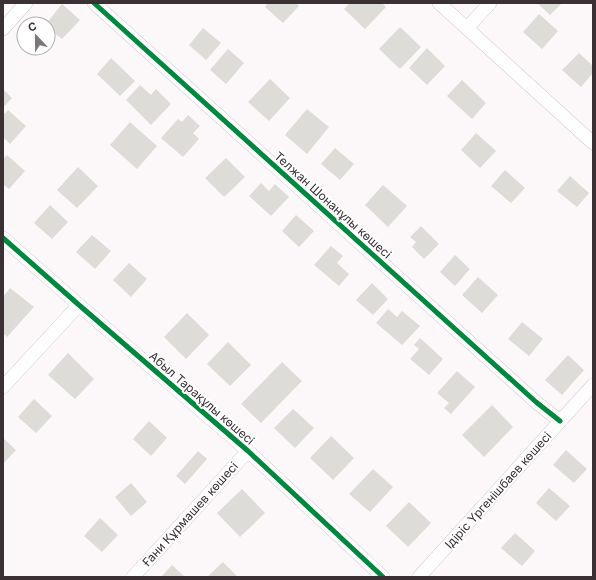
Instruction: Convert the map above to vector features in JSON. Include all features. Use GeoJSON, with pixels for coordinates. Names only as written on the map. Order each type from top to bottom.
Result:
{"type":"FeatureCollection","features":[{"type":"Feature","properties":{"kind":"street"},"geometry":{"type":"LineString","coordinates":[[3,29],[26,3]]}},
{"type":"Feature","properties":{"kind":"street","name":"Телжан Шонанұлы көшесі"},"geometry":{"type":"LineString","coordinates":[[94,3],[536,402],[560,421]]}},
{"type":"Feature","properties":{"kind":"street"},"geometry":{"type":"LineString","coordinates":[[439,3],[593,143]]}},
{"type":"Feature","properties":{"kind":"street"},"geometry":{"type":"LineString","coordinates":[[467,28],[490,3]]}},
{"type":"Feature","properties":{"kind":"street","name":"Абыл Тарақұлы көшесі"},"geometry":{"type":"LineString","coordinates":[[3,238],[248,451],[384,577]]}},
{"type":"Feature","properties":{"kind":"street"},"geometry":{"type":"LineString","coordinates":[[3,387],[79,305]]}},
{"type":"Feature","properties":{"kind":"street","name":"Ідіріс Үргенішбаев көшесі"},"geometry":{"type":"LineString","coordinates":[[419,577],[593,385]]}},
{"type":"Feature","properties":{"kind":"street","name":"Ғани Құрмашев көшесі"},"geometry":{"type":"LineString","coordinates":[[133,577],[248,451]]}},
{"type":"Feature","properties":{"kind":"building"},"geometry":{"type":"Polygon","coordinates":[[[268,3],[296,3],[299,6],[283,23],[265,7],[268,3]]]}},
{"type":"Feature","properties":{"kind":"building"},"geometry":{"type":"Polygon","coordinates":[[[350,3],[382,3],[386,7],[365,29],[344,9],[350,3]]]}},
{"type":"Feature","properties":{"kind":"building"},"geometry":{"type":"Polygon","coordinates":[[[537,3],[562,3],[550,15],[537,3]]]}},
{"type":"Feature","properties":{"kind":"building"},"geometry":{"type":"Polygon","coordinates":[[[62,4],[80,20],[62,39],[56,34],[56,16],[52,16],[62,4]]]}},
{"type":"Feature","properties":{"kind":"building"},"geometry":{"type":"Polygon","coordinates":[[[539,14],[558,31],[542,49],[523,32],[539,14]]]}},
{"type":"Feature","properties":{"kind":"building"},"geometry":{"type":"Polygon","coordinates":[[[400,27],[421,47],[400,69],[379,49],[400,27]]]}},
{"type":"Feature","properties":{"kind":"building"},"geometry":{"type":"Polygon","coordinates":[[[203,28],[221,43],[206,60],[189,45],[203,28]]]}},
{"type":"Feature","properties":{"kind":"building"},"geometry":{"type":"Polygon","coordinates":[[[427,48],[445,66],[427,85],[409,68],[427,48]]]}},
{"type":"Feature","properties":{"kind":"building"},"geometry":{"type":"Polygon","coordinates":[[[228,49],[244,63],[226,84],[210,70],[228,49]]]}},
{"type":"Feature","properties":{"kind":"building"},"geometry":{"type":"Polygon","coordinates":[[[579,53],[593,66],[593,73],[581,87],[562,70],[579,53]]]}},
{"type":"Feature","properties":{"kind":"building"},"geometry":{"type":"Polygon","coordinates":[[[111,58],[135,81],[120,96],[97,74],[111,58]]]}},
{"type":"Feature","properties":{"kind":"building"},"geometry":{"type":"Polygon","coordinates":[[[270,79],[290,98],[269,121],[248,102],[270,79]]]}},
{"type":"Feature","properties":{"kind":"building"},"geometry":{"type":"Polygon","coordinates":[[[462,80],[486,103],[472,119],[447,96],[462,80]]]}},
{"type":"Feature","properties":{"kind":"building"},"geometry":{"type":"Polygon","coordinates":[[[140,85],[151,95],[156,89],[171,104],[151,125],[126,100],[140,85]]]}},
{"type":"Feature","properties":{"kind":"building"},"geometry":{"type":"Polygon","coordinates":[[[3,89],[12,98],[3,108],[3,89]]]}},
{"type":"Feature","properties":{"kind":"building"},"geometry":{"type":"Polygon","coordinates":[[[307,109],[329,127],[307,154],[285,135],[307,109]]]}},
{"type":"Feature","properties":{"kind":"building"},"geometry":{"type":"Polygon","coordinates":[[[8,110],[26,126],[10,144],[3,137],[3,115],[8,110]]]}},
{"type":"Feature","properties":{"kind":"building"},"geometry":{"type":"Polygon","coordinates":[[[188,115],[200,126],[193,133],[199,139],[183,157],[161,138],[178,119],[182,122],[188,115]]]}},
{"type":"Feature","properties":{"kind":"building"},"geometry":{"type":"Polygon","coordinates":[[[130,122],[157,146],[137,169],[110,145],[130,122]]]}},
{"type":"Feature","properties":{"kind":"building"},"geometry":{"type":"Polygon","coordinates":[[[476,133],[496,151],[480,168],[461,150],[476,133]]]}},
{"type":"Feature","properties":{"kind":"building"},"geometry":{"type":"Polygon","coordinates":[[[335,148],[354,164],[340,180],[321,164],[335,148]]]}},
{"type":"Feature","properties":{"kind":"building"},"geometry":{"type":"Polygon","coordinates":[[[7,155],[25,171],[9,189],[3,184],[3,159],[7,155]]]}},
{"type":"Feature","properties":{"kind":"building"},"geometry":{"type":"Polygon","coordinates":[[[226,158],[245,177],[224,197],[205,178],[226,158]]]}},
{"type":"Feature","properties":{"kind":"building"},"geometry":{"type":"Polygon","coordinates":[[[78,167],[98,186],[77,208],[57,190],[78,167]]]}},
{"type":"Feature","properties":{"kind":"building"},"geometry":{"type":"Polygon","coordinates":[[[505,170],[525,188],[511,203],[491,186],[505,170]]]}},
{"type":"Feature","properties":{"kind":"building"},"geometry":{"type":"Polygon","coordinates":[[[570,176],[589,193],[577,207],[557,191],[570,176]]]}},
{"type":"Feature","properties":{"kind":"building"},"geometry":{"type":"Polygon","coordinates":[[[261,183],[269,191],[275,184],[289,197],[271,216],[249,196],[261,183]]]}},
{"type":"Feature","properties":{"kind":"building"},"geometry":{"type":"Polygon","coordinates":[[[383,185],[407,206],[388,227],[365,205],[383,185]]]}},
{"type":"Feature","properties":{"kind":"building"},"geometry":{"type":"Polygon","coordinates":[[[50,205],[68,222],[52,239],[34,223],[50,205]]]}},
{"type":"Feature","properties":{"kind":"building"},"geometry":{"type":"Polygon","coordinates":[[[296,215],[314,231],[299,247],[282,231],[296,215]]]}},
{"type":"Feature","properties":{"kind":"building"},"geometry":{"type":"Polygon","coordinates":[[[421,226],[439,244],[424,259],[412,247],[416,242],[410,237],[421,226]]]}},
{"type":"Feature","properties":{"kind":"building"},"geometry":{"type":"Polygon","coordinates":[[[92,235],[111,251],[95,269],[76,252],[92,235]]]}},
{"type":"Feature","properties":{"kind":"building"},"geometry":{"type":"Polygon","coordinates":[[[331,246],[343,256],[337,263],[349,274],[339,286],[314,265],[331,246]]]}},
{"type":"Feature","properties":{"kind":"building"},"geometry":{"type":"Polygon","coordinates":[[[455,255],[470,269],[455,286],[440,272],[455,255]]]}},
{"type":"Feature","properties":{"kind":"building"},"geometry":{"type":"Polygon","coordinates":[[[129,263],[147,279],[131,297],[113,280],[129,263]]]}},
{"type":"Feature","properties":{"kind":"building"},"geometry":{"type":"Polygon","coordinates":[[[478,277],[498,295],[482,313],[462,295],[478,277]]]}},
{"type":"Feature","properties":{"kind":"building"},"geometry":{"type":"Polygon","coordinates":[[[372,283],[388,299],[373,315],[356,300],[372,283]]]}},
{"type":"Feature","properties":{"kind":"building"},"geometry":{"type":"Polygon","coordinates":[[[10,288],[34,307],[7,337],[3,333],[3,297],[10,288]]]}},
{"type":"Feature","properties":{"kind":"building"},"geometry":{"type":"Polygon","coordinates":[[[388,309],[397,317],[402,311],[420,326],[402,345],[376,323],[388,309]]]}},
{"type":"Feature","properties":{"kind":"building"},"geometry":{"type":"Polygon","coordinates":[[[187,313],[209,335],[186,359],[164,337],[187,313]]]}},
{"type":"Feature","properties":{"kind":"building"},"geometry":{"type":"Polygon","coordinates":[[[522,322],[543,339],[529,356],[508,339],[522,322]]]}},
{"type":"Feature","properties":{"kind":"building"},"geometry":{"type":"Polygon","coordinates":[[[420,338],[443,359],[429,375],[410,359],[419,349],[414,345],[420,338]]]}},
{"type":"Feature","properties":{"kind":"building"},"geometry":{"type":"Polygon","coordinates":[[[228,342],[251,365],[230,386],[207,364],[228,342]]]}},
{"type":"Feature","properties":{"kind":"building"},"geometry":{"type":"Polygon","coordinates":[[[68,353],[94,379],[75,399],[48,375],[68,353]]]}},
{"type":"Feature","properties":{"kind":"building"},"geometry":{"type":"Polygon","coordinates":[[[568,355],[584,370],[562,395],[545,380],[568,355]]]}},
{"type":"Feature","properties":{"kind":"building"},"geometry":{"type":"Polygon","coordinates":[[[282,362],[302,381],[261,423],[241,404],[282,362]]]}},
{"type":"Feature","properties":{"kind":"building"},"geometry":{"type":"Polygon","coordinates":[[[457,371],[475,387],[451,414],[444,408],[449,403],[437,393],[457,371]]]}},
{"type":"Feature","properties":{"kind":"building"},"geometry":{"type":"Polygon","coordinates":[[[34,399],[52,416],[36,433],[18,417],[34,399]]]}},
{"type":"Feature","properties":{"kind":"building"},"geometry":{"type":"Polygon","coordinates":[[[492,405],[513,427],[484,457],[462,435],[492,405]]]}},
{"type":"Feature","properties":{"kind":"building"},"geometry":{"type":"Polygon","coordinates":[[[293,409],[314,428],[295,448],[274,428],[293,409]]]}},
{"type":"Feature","properties":{"kind":"building"},"geometry":{"type":"Polygon","coordinates":[[[149,421],[167,438],[151,456],[133,439],[149,421]]]}},
{"type":"Feature","properties":{"kind":"building"},"geometry":{"type":"Polygon","coordinates":[[[331,436],[354,458],[333,480],[310,458],[331,436]]]}},
{"type":"Feature","properties":{"kind":"building"},"geometry":{"type":"Polygon","coordinates":[[[3,438],[16,450],[3,464],[3,438]]]}},
{"type":"Feature","properties":{"kind":"building"},"geometry":{"type":"Polygon","coordinates":[[[566,450],[587,469],[574,483],[553,465],[566,450]]]}},
{"type":"Feature","properties":{"kind":"building"},"geometry":{"type":"Polygon","coordinates":[[[198,451],[207,459],[185,484],[176,476],[198,451]]]}},
{"type":"Feature","properties":{"kind":"building"},"geometry":{"type":"Polygon","coordinates":[[[373,469],[393,487],[370,512],[349,494],[373,469]]]}},
{"type":"Feature","properties":{"kind":"building"},"geometry":{"type":"Polygon","coordinates":[[[131,483],[147,502],[131,516],[115,497],[131,483]]]}},
{"type":"Feature","properties":{"kind":"building"},"geometry":{"type":"Polygon","coordinates":[[[549,488],[570,506],[556,521],[536,503],[549,488]]]}},
{"type":"Feature","properties":{"kind":"building"},"geometry":{"type":"Polygon","coordinates":[[[242,489],[265,513],[240,537],[217,513],[242,489]]]}},
{"type":"Feature","properties":{"kind":"building"},"geometry":{"type":"Polygon","coordinates":[[[409,502],[431,523],[408,547],[386,526],[409,502]]]}},
{"type":"Feature","properties":{"kind":"building"},"geometry":{"type":"Polygon","coordinates":[[[100,518],[118,535],[102,552],[84,536],[100,518]]]}},
{"type":"Feature","properties":{"kind":"building"},"geometry":{"type":"Polygon","coordinates":[[[515,533],[535,551],[522,566],[501,548],[515,533]]]}},
{"type":"Feature","properties":{"kind":"building"},"geometry":{"type":"Polygon","coordinates":[[[223,562],[238,577],[207,577],[223,562]]]}},
{"type":"Feature","properties":{"kind":"building"},"geometry":{"type":"Polygon","coordinates":[[[172,565],[185,577],[161,577],[172,565]]]}},
{"type":"Feature","properties":{"kind":"cycle path"},"geometry":{"type":"LineString","coordinates":[[94,3],[536,402],[560,421]]}},
{"type":"Feature","properties":{"kind":"cycle path"},"geometry":{"type":"LineString","coordinates":[[3,238],[248,451],[383,577]]}}]}
